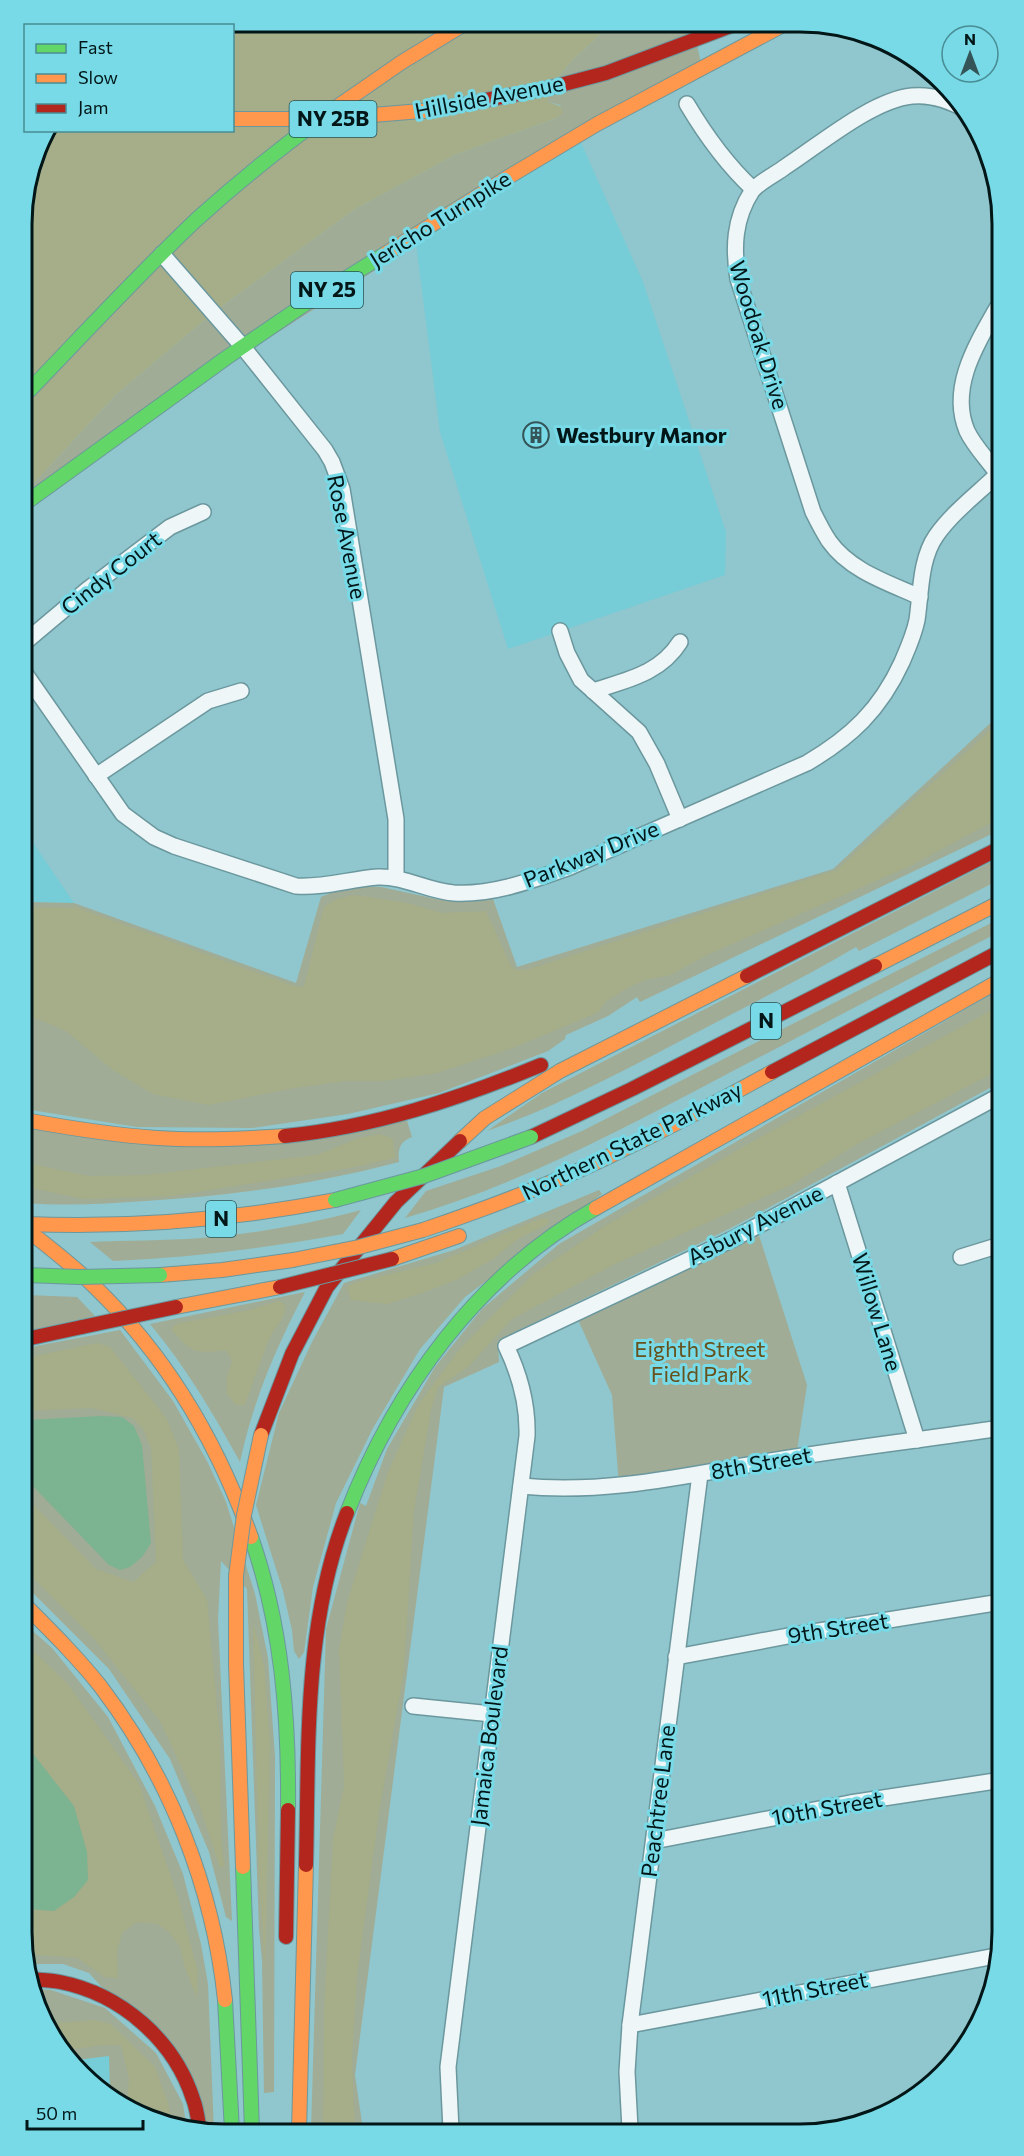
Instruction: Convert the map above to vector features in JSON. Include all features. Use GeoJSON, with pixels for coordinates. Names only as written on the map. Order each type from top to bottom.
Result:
{"type":"FeatureCollection","features":[{"type":"Feature","properties":{"kind":"main road"},"geometry":{"type":"LineString","coordinates":[[32,388],[162,254],[221,198],[302,133],[388,71],[450,32]]}},
{"type":"Feature","properties":{"kind":"main road","name":"Hillside Avenue"},"geometry":{"type":"LineString","coordinates":[[234,119],[325,119],[433,110],[549,88],[606,73],[715,32]]}},
{"type":"Feature","properties":{"kind":"main road","name":"Jericho Turnpike"},"geometry":{"type":"LineString","coordinates":[[32,498],[150,411],[350,274],[498,183],[639,102],[770,32]]}},
{"type":"Feature","properties":{"kind":"main road"},"geometry":{"type":"LineString","coordinates":[[252,2124],[236,1664],[237,1575],[244,1515],[261,1435],[292,1354],[327,1287],[396,1202],[478,1125],[508,1102],[560,1071],[992,853]]}},
{"type":"Feature","properties":{"kind":"main road","name":"Northern State Parkway"},"geometry":{"type":"LineString","coordinates":[[32,1224],[105,1226],[230,1218],[335,1200],[424,1176],[531,1137],[632,1089],[992,907]]}},
{"type":"Feature","properties":{"kind":"main road"},"geometry":{"type":"LineString","coordinates":[[32,1121],[116,1135],[198,1140],[277,1137],[383,1120],[428,1109],[505,1081],[558,1057],[714,978],[807,946]]}},
{"type":"Feature","properties":{"kind":"main road","name":"Northern State Parkway"},"geometry":{"type":"LineString","coordinates":[[32,1275],[79,1277],[160,1275],[222,1270],[292,1260],[358,1247],[423,1230],[497,1206],[548,1186],[650,1137],[992,955]]}},
{"type":"Feature","properties":{"kind":"main road"},"geometry":{"type":"LineString","coordinates":[[299,2124],[310,1712],[316,1633],[329,1567],[349,1504],[373,1450],[403,1396],[435,1351],[478,1300],[523,1259],[578,1218],[992,985]]}},
{"type":"Feature","properties":{"kind":"main road"},"geometry":{"type":"LineString","coordinates":[[32,1338],[280,1287],[392,1259],[455,1239],[548,1186]]}},
{"type":"Feature","properties":{"kind":"main road"},"geometry":{"type":"LineString","coordinates":[[32,1234],[89,1281],[143,1342],[173,1382],[205,1433],[221,1461],[241,1508],[268,1596],[283,1683],[287,1776],[286,1951]]}},
{"type":"Feature","properties":{"kind":"main road"},"geometry":{"type":"LineString","coordinates":[[32,1612],[86,1668],[121,1714],[151,1762],[177,1814],[204,1897],[222,1979],[232,2124]]}},
{"type":"Feature","properties":{"kind":"main road"},"geometry":{"type":"LineString","coordinates":[[38,1980],[58,1982],[99,1994],[141,2020],[163,2043],[180,2070],[192,2098],[198,2122]]}},
{"type":"Feature","properties":{"kind":"street"},"geometry":{"type":"LineString","coordinates":[[687,104],[706,136],[731,169],[753,189],[852,122],[889,102],[912,96],[947,100]]}},
{"type":"Feature","properties":{"kind":"street","name":"Woodoak Drive"},"geometry":{"type":"LineString","coordinates":[[753,189],[740,217],[735,237],[734,254],[738,279],[813,512],[830,542],[843,556],[861,570],[920,597]]}},
{"type":"Feature","properties":{"kind":"street","name":"Rose Avenue"},"geometry":{"type":"LineString","coordinates":[[162,254],[243,347],[325,450],[332,462],[342,489],[396,819],[396,878]]}},
{"type":"Feature","properties":{"kind":"street"},"geometry":{"type":"LineString","coordinates":[[992,315],[966,369],[961,400],[968,433],[992,467]]}},
{"type":"Feature","properties":{"kind":"street","name":"Parkway Drive"},"geometry":{"type":"LineString","coordinates":[[32,684],[123,814],[154,837],[174,846],[296,886],[313,887],[378,877],[396,878],[426,888],[454,893],[491,891],[570,867],[681,819],[807,763],[848,736],[867,718],[891,686],[911,641],[926,557],[936,536],[992,479]]}},
{"type":"Feature","properties":{"kind":"street","name":"Cindy Court"},"geometry":{"type":"LineString","coordinates":[[32,637],[87,590],[170,527],[203,512]]}},
{"type":"Feature","properties":{"kind":"street"},"geometry":{"type":"LineString","coordinates":[[560,631],[567,653],[581,680],[639,732],[657,764],[681,819]]}},
{"type":"Feature","properties":{"kind":"street"},"geometry":{"type":"LineString","coordinates":[[593,692],[659,666],[674,653],[681,642]]}},
{"type":"Feature","properties":{"kind":"street"},"geometry":{"type":"LineString","coordinates":[[96,776],[208,701],[241,692]]}},
{"type":"Feature","properties":{"kind":"street","name":"Asbury Avenue"},"geometry":{"type":"LineString","coordinates":[[506,1346],[733,1239],[992,1100]]}},
{"type":"Feature","properties":{"kind":"street","name":"Willow Lane"},"geometry":{"type":"LineString","coordinates":[[837,1184],[916,1440]]}},
{"type":"Feature","properties":{"kind":"street"},"geometry":{"type":"LineString","coordinates":[[962,1257],[992,1248]]}},
{"type":"Feature","properties":{"kind":"street","name":"Jamaica Boulevard"},"geometry":{"type":"LineString","coordinates":[[451,2124],[448,2067],[527,1436],[527,1417],[520,1381],[506,1346]]}},
{"type":"Feature","properties":{"kind":"street","name":"8th Street"},"geometry":{"type":"LineString","coordinates":[[521,1486],[560,1489],[595,1488],[992,1429]]}},
{"type":"Feature","properties":{"kind":"street","name":"Peachtree Lane"},"geometry":{"type":"LineString","coordinates":[[630,2124],[627,2072],[630,2025],[700,1474]]}},
{"type":"Feature","properties":{"kind":"street","name":"9th Street"},"geometry":{"type":"LineString","coordinates":[[676,1658],[788,1636],[992,1603]]}},
{"type":"Feature","properties":{"kind":"street"},"geometry":{"type":"LineString","coordinates":[[413,1706],[492,1714]]}},
{"type":"Feature","properties":{"kind":"street","name":"10th Street"},"geometry":{"type":"LineString","coordinates":[[654,1841],[850,1803],[992,1782]]}},
{"type":"Feature","properties":{"kind":"street","name":"11th Street"},"geometry":{"type":"LineString","coordinates":[[630,2025],[991,1956]]}},
{"type":"Feature","properties":{"kind":"shaded area"},"geometry":{"type":"Polygon","coordinates":[[[234,32],[603,32],[573,60],[549,88],[548,102],[560,106],[563,113],[557,118],[455,155],[354,210],[213,313],[116,395],[32,485],[32,211],[38,174],[55,132],[234,132],[234,32]]]}},
{"type":"Feature","properties":{"kind":"shaded area"},"geometry":{"type":"Polygon","coordinates":[[[578,136],[643,282],[726,532],[725,575],[508,649],[440,432],[415,236],[578,136]]]}},
{"type":"Feature","properties":{"kind":"shaded area"},"geometry":{"type":"Polygon","coordinates":[[[992,728],[992,822],[910,866],[709,954],[670,975],[645,980],[626,989],[605,1002],[599,1012],[513,1048],[437,1073],[384,1081],[346,1081],[295,1088],[209,1105],[153,1094],[113,1070],[66,1031],[32,1018],[32,907],[78,908],[294,986],[304,987],[324,907],[336,899],[354,895],[408,903],[442,913],[486,911],[511,966],[516,970],[526,970],[837,870],[992,728]]]}},
{"type":"Feature","properties":{"kind":"shaded area"},"geometry":{"type":"Polygon","coordinates":[[[32,841],[74,903],[32,902],[32,841]]]}},
{"type":"Feature","properties":{"kind":"shaded area"},"geometry":{"type":"Polygon","coordinates":[[[992,1010],[992,1074],[857,1144],[791,1185],[615,1264],[512,1319],[468,1367],[438,1387],[431,1410],[414,1510],[404,1671],[379,1813],[357,1976],[352,2058],[355,2124],[323,2124],[324,2011],[333,1839],[344,1786],[339,1649],[348,1599],[388,1472],[418,1405],[458,1351],[533,1274],[608,1224],[992,1010]]]}},
{"type":"Feature","properties":{"kind":"shaded area"},"geometry":{"type":"Polygon","coordinates":[[[380,1134],[393,1139],[395,1158],[355,1167],[173,1196],[84,1199],[32,1188],[32,1164],[89,1176],[145,1175],[317,1155],[359,1138],[380,1134]]]}},
{"type":"Feature","properties":{"kind":"shaded area"},"geometry":{"type":"Polygon","coordinates":[[[549,1218],[548,1224],[519,1238],[493,1259],[458,1279],[387,1304],[351,1300],[347,1287],[357,1282],[436,1263],[539,1219],[549,1218]]]}},
{"type":"Feature","properties":{"kind":"shaded area"},"geometry":{"type":"Polygon","coordinates":[[[279,1301],[285,1304],[283,1315],[270,1337],[245,1405],[236,1405],[227,1394],[227,1377],[232,1361],[226,1350],[208,1352],[195,1350],[184,1343],[171,1329],[176,1324],[249,1310],[279,1301]]]}},
{"type":"Feature","properties":{"kind":"shaded area"},"geometry":{"type":"Polygon","coordinates":[[[97,1343],[110,1347],[167,1419],[179,1450],[183,1560],[207,1600],[220,1736],[221,1836],[224,1866],[220,1868],[200,1807],[160,1721],[95,1640],[32,1577],[32,1503],[96,1569],[133,1582],[156,1562],[151,1448],[143,1429],[132,1418],[91,1408],[32,1411],[32,1357],[97,1343]]]}},
{"type":"Feature","properties":{"kind":"shaded area"},"geometry":{"type":"Polygon","coordinates":[[[122,1417],[134,1426],[142,1445],[151,1543],[142,1557],[130,1567],[120,1570],[109,1565],[32,1485],[32,1420],[122,1417]]]}},
{"type":"Feature","properties":{"kind":"shaded area"},"geometry":{"type":"Polygon","coordinates":[[[253,1623],[264,1665],[270,1743],[265,1971],[259,1873],[253,1623]]]}},
{"type":"Feature","properties":{"kind":"shaded area"},"geometry":{"type":"Polygon","coordinates":[[[32,1650],[68,1684],[139,1784],[178,1897],[198,1972],[197,1998],[185,1968],[180,1947],[169,1932],[157,1924],[137,1922],[122,1933],[117,1951],[118,1978],[105,1977],[77,1958],[33,1954],[32,1909],[54,1911],[44,1769],[32,1753],[32,1650]]]}},
{"type":"Feature","properties":{"kind":"shaded area"},"geometry":{"type":"Polygon","coordinates":[[[32,1752],[74,1806],[87,1852],[88,1880],[74,1897],[54,1911],[32,1909],[32,1752]]]}},
{"type":"Feature","properties":{"kind":"shaded area"},"geometry":{"type":"Polygon","coordinates":[[[94,2020],[111,2024],[155,2067],[171,2117],[127,2098],[129,2079],[121,2045],[71,2049],[55,2023],[94,2020]]]}},
{"type":"Feature","properties":{"kind":"shaded area"},"geometry":{"type":"Polygon","coordinates":[[[120,2050],[118,2093],[88,2068],[78,2056],[120,2050]]]}},
{"type":"Feature","properties":{"kind":"green space"},"geometry":{"type":"Polygon","coordinates":[[[603,32],[716,32],[696,40],[702,68],[639,102],[32,489],[32,485],[116,395],[213,313],[354,210],[455,155],[557,118],[562,113],[560,105],[548,102],[549,88],[573,60],[603,32]]]}},
{"type":"Feature","properties":{"kind":"green space"},"geometry":{"type":"Polygon","coordinates":[[[992,722],[992,834],[640,1002],[637,997],[608,1016],[566,1035],[565,1039],[548,1051],[439,1093],[348,1114],[253,1128],[137,1127],[32,1110],[32,902],[74,903],[296,983],[321,897],[340,889],[360,886],[381,887],[441,900],[493,899],[517,967],[833,869],[992,722]]]}},
{"type":"Feature","properties":{"kind":"green space"},"geometry":{"type":"Polygon","coordinates":[[[992,862],[992,884],[859,951],[856,947],[637,1064],[538,1111],[487,1131],[542,1093],[992,862]]]}},
{"type":"Feature","properties":{"kind":"green space"},"geometry":{"type":"Polygon","coordinates":[[[992,923],[992,936],[637,1121],[562,1158],[485,1191],[405,1218],[426,1191],[501,1166],[582,1131],[992,923]]]}},
{"type":"Feature","properties":{"kind":"green space"},"geometry":{"type":"Polygon","coordinates":[[[992,994],[992,1087],[731,1228],[513,1333],[498,1346],[499,1362],[444,1387],[355,2075],[362,2124],[311,2124],[326,1629],[360,1503],[366,1506],[387,1449],[435,1367],[482,1309],[559,1244],[992,994]]]}},
{"type":"Feature","properties":{"kind":"green space"},"geometry":{"type":"Polygon","coordinates":[[[407,1121],[412,1137],[400,1146],[399,1162],[336,1177],[273,1188],[177,1199],[115,1203],[32,1203],[32,1127],[130,1143],[407,1121]]]}},
{"type":"Feature","properties":{"kind":"green space"},"geometry":{"type":"Polygon","coordinates":[[[599,1190],[602,1194],[465,1297],[420,1349],[373,1428],[336,1503],[313,1587],[304,1652],[299,1659],[294,1651],[292,1630],[283,1591],[256,1505],[279,1413],[312,1342],[344,1283],[454,1250],[599,1190]]]}},
{"type":"Feature","properties":{"kind":"green space"},"geometry":{"type":"Polygon","coordinates":[[[361,1210],[343,1234],[228,1252],[113,1261],[90,1242],[187,1239],[241,1234],[301,1224],[361,1210]]]}},
{"type":"Feature","properties":{"kind":"green space","name":"Eighth Street Field Park"},"geometry":{"type":"Polygon","coordinates":[[[756,1226],[807,1385],[796,1457],[619,1486],[612,1395],[575,1313],[756,1226]]]}},
{"type":"Feature","properties":{"kind":"green space"},"geometry":{"type":"Polygon","coordinates":[[[305,1292],[266,1375],[240,1462],[198,1391],[150,1324],[305,1292]]]}},
{"type":"Feature","properties":{"kind":"green space"},"geometry":{"type":"Polygon","coordinates":[[[32,1295],[77,1297],[95,1316],[32,1330],[32,1295]]]}},
{"type":"Feature","properties":{"kind":"green space"},"geometry":{"type":"Polygon","coordinates":[[[120,1330],[173,1401],[208,1463],[226,1502],[255,1594],[268,1658],[275,1757],[274,2092],[264,2093],[262,1961],[247,1589],[221,1561],[218,1619],[232,1921],[226,1917],[209,1852],[170,1759],[109,1669],[32,1592],[32,1347],[120,1330]]]}},
{"type":"Feature","properties":{"kind":"green space"},"geometry":{"type":"Polygon","coordinates":[[[32,1630],[52,1648],[108,1717],[155,1806],[183,1874],[201,1944],[208,1984],[214,2124],[205,2123],[201,2097],[89,1973],[63,1964],[34,1964],[33,1957],[32,1630]]]}},
{"type":"Feature","properties":{"kind":"green space"},"geometry":{"type":"Polygon","coordinates":[[[40,1990],[51,1990],[105,2008],[156,2053],[183,2104],[185,2121],[139,2105],[110,2087],[109,2056],[80,2060],[57,2028],[40,1990]]]}},
{"type":"Feature","properties":{"kind":"traffic: fast"},"geometry":{"type":"LineString","coordinates":[[32,388],[196,220],[262,164],[331,111]]}},
{"type":"Feature","properties":{"kind":"traffic: fast"},"geometry":{"type":"LineString","coordinates":[[32,498],[226,358],[308,302],[385,254]]}},
{"type":"Feature","properties":{"kind":"traffic: fast"},"geometry":{"type":"LineString","coordinates":[[335,1200],[424,1176],[531,1137]]}},
{"type":"Feature","properties":{"kind":"traffic: fast"},"geometry":{"type":"LineString","coordinates":[[347,1513],[390,1422],[416,1379],[445,1339],[478,1301],[514,1266],[553,1235],[596,1208]]}},
{"type":"Feature","properties":{"kind":"traffic: fast"},"geometry":{"type":"LineString","coordinates":[[32,1275],[79,1277],[160,1275]]}},
{"type":"Feature","properties":{"kind":"traffic: fast"},"geometry":{"type":"LineString","coordinates":[[251,1537],[270,1604],[282,1672],[287,1740],[288,1810]]}},
{"type":"Feature","properties":{"kind":"traffic: fast"},"geometry":{"type":"LineString","coordinates":[[243,1867],[252,2124]]}},
{"type":"Feature","properties":{"kind":"traffic: fast"},"geometry":{"type":"LineString","coordinates":[[225,2000],[232,2124]]}},
{"type":"Feature","properties":{"kind":"traffic: slow"},"geometry":{"type":"LineString","coordinates":[[331,111],[402,62],[451,32]]}},
{"type":"Feature","properties":{"kind":"traffic: slow"},"geometry":{"type":"LineString","coordinates":[[385,254],[597,124],[770,32]]}},
{"type":"Feature","properties":{"kind":"traffic: slow"},"geometry":{"type":"LineString","coordinates":[[234,119],[325,119],[433,110]]}},
{"type":"Feature","properties":{"kind":"traffic: slow"},"geometry":{"type":"LineString","coordinates":[[875,966],[992,907]]}},
{"type":"Feature","properties":{"kind":"traffic: slow"},"geometry":{"type":"LineString","coordinates":[[460,1141],[485,1118],[560,1071],[747,976]]}},
{"type":"Feature","properties":{"kind":"traffic: slow"},"geometry":{"type":"LineString","coordinates":[[596,1208],[992,985]]}},
{"type":"Feature","properties":{"kind":"traffic: slow"},"geometry":{"type":"LineString","coordinates":[[423,1230],[499,1203],[598,1162],[772,1072]]}},
{"type":"Feature","properties":{"kind":"traffic: slow"},"geometry":{"type":"LineString","coordinates":[[32,1121],[91,1131],[157,1138],[221,1139],[285,1136]]}},
{"type":"Feature","properties":{"kind":"traffic: slow"},"geometry":{"type":"LineString","coordinates":[[32,1224],[104,1225],[181,1221],[258,1213],[335,1200]]}},
{"type":"Feature","properties":{"kind":"traffic: slow"},"geometry":{"type":"LineString","coordinates":[[293,1260],[359,1247],[423,1230]]}},
{"type":"Feature","properties":{"kind":"traffic: slow"},"geometry":{"type":"LineString","coordinates":[[32,1234],[96,1288],[146,1343],[168,1373],[188,1404],[223,1469],[251,1537]]}},
{"type":"Feature","properties":{"kind":"traffic: slow"},"geometry":{"type":"LineString","coordinates":[[392,1259],[459,1236]]}},
{"type":"Feature","properties":{"kind":"traffic: slow"},"geometry":{"type":"LineString","coordinates":[[160,1275],[222,1270],[293,1260]]}},
{"type":"Feature","properties":{"kind":"traffic: slow"},"geometry":{"type":"LineString","coordinates":[[176,1307],[280,1287]]}},
{"type":"Feature","properties":{"kind":"traffic: slow"},"geometry":{"type":"LineString","coordinates":[[236,1576],[244,1515],[261,1435]]}},
{"type":"Feature","properties":{"kind":"traffic: slow"},"geometry":{"type":"LineString","coordinates":[[236,1576],[236,1664],[243,1867]]}},
{"type":"Feature","properties":{"kind":"traffic: slow"},"geometry":{"type":"LineString","coordinates":[[32,1612],[101,1687],[148,1758],[167,1796],[199,1875],[219,1958],[225,2000]]}},
{"type":"Feature","properties":{"kind":"traffic: slow"},"geometry":{"type":"LineString","coordinates":[[299,2124],[306,1865]]}},
{"type":"Feature","properties":{"kind":"traffic: jam"},"geometry":{"type":"LineString","coordinates":[[433,110],[549,88],[606,73],[715,32]]}},
{"type":"Feature","properties":{"kind":"traffic: jam"},"geometry":{"type":"LineString","coordinates":[[747,976],[992,852]]}},
{"type":"Feature","properties":{"kind":"traffic: jam"},"geometry":{"type":"LineString","coordinates":[[772,1072],[992,956]]}},
{"type":"Feature","properties":{"kind":"traffic: jam"},"geometry":{"type":"LineString","coordinates":[[531,1137],[632,1089],[875,966]]}},
{"type":"Feature","properties":{"kind":"traffic: jam"},"geometry":{"type":"LineString","coordinates":[[285,1136],[384,1119],[479,1089],[541,1065]]}},
{"type":"Feature","properties":{"kind":"traffic: jam"},"geometry":{"type":"LineString","coordinates":[[261,1435],[292,1354],[327,1287],[396,1202],[460,1141]]}},
{"type":"Feature","properties":{"kind":"traffic: jam"},"geometry":{"type":"LineString","coordinates":[[280,1287],[392,1259]]}},
{"type":"Feature","properties":{"kind":"traffic: jam"},"geometry":{"type":"LineString","coordinates":[[82,1327],[176,1307]]}},
{"type":"Feature","properties":{"kind":"traffic: jam"},"geometry":{"type":"LineString","coordinates":[[32,1338],[82,1327]]}},
{"type":"Feature","properties":{"kind":"traffic: jam"},"geometry":{"type":"LineString","coordinates":[[306,1865],[309,1731],[315,1642],[322,1599],[347,1513]]}},
{"type":"Feature","properties":{"kind":"traffic: jam"},"geometry":{"type":"LineString","coordinates":[[286,1937],[288,1810]]}},
{"type":"Feature","properties":{"kind":"traffic: jam"},"geometry":{"type":"LineString","coordinates":[[38,1980],[56,1981],[104,1997],[142,2023],[159,2039],[173,2058],[194,2103],[198,2122]]}},
{"type":"Feature","properties":{"kind":"place","name":"Westbury Manor"},"geometry":{"type":"Point","coordinates":[536,435]}}]}
